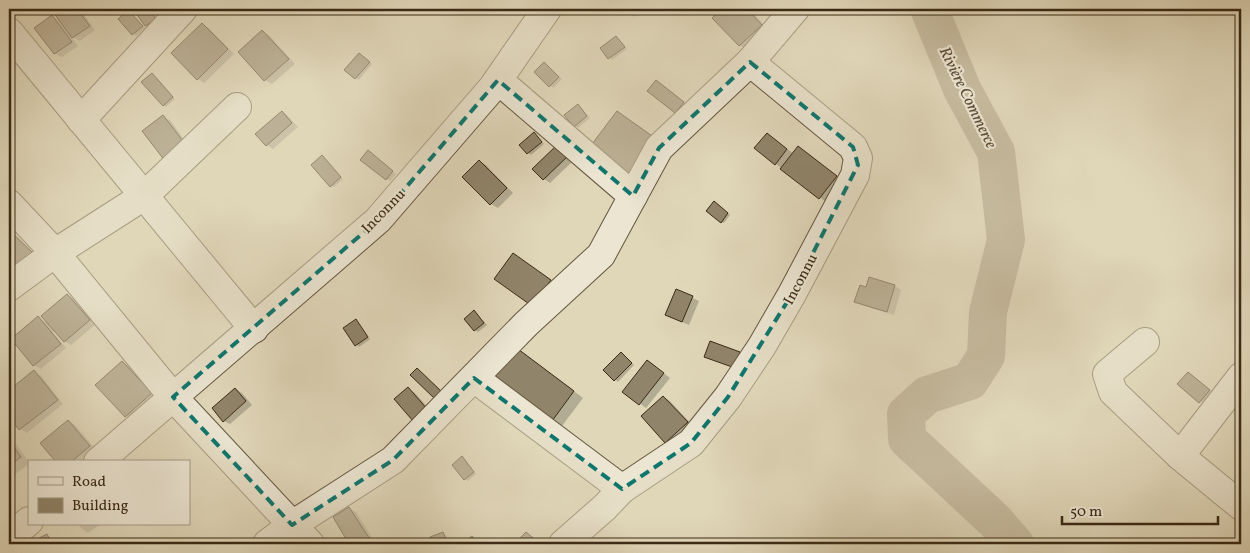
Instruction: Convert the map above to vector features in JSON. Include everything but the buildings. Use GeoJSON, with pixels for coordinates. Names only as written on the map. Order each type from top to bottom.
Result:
{"type":"FeatureCollection","features":[{"type":"Feature","properties":{"kind":"street"},"geometry":{"type":"LineString","coordinates":[[81,120],[183,9]]}},
{"type":"Feature","properties":{"kind":"street","name":"Inconnu"},"geometry":{"type":"LineString","coordinates":[[100,460],[378,220],[498,80],[547,9]]}},
{"type":"Feature","properties":{"kind":"street"},"geometry":{"type":"LineString","coordinates":[[268,544],[301,535],[393,460],[526,324],[602,255],[659,148],[750,62],[795,9]]}},
{"type":"Feature","properties":{"kind":"street"},"geometry":{"type":"LineString","coordinates":[[9,32],[254,329]]}},
{"type":"Feature","properties":{"kind":"street","name":"Inconnu"},"geometry":{"type":"LineString","coordinates":[[563,544],[605,507],[622,489],[691,444],[728,397],[762,346],[792,294],[855,175],[858,158],[853,147],[750,62]]}},
{"type":"Feature","properties":{"kind":"street"},"geometry":{"type":"LineString","coordinates":[[498,80],[633,196]]}},
{"type":"Feature","properties":{"kind":"street"},"geometry":{"type":"LineString","coordinates":[[9,287],[55,253],[144,196],[237,107]]}},
{"type":"Feature","properties":{"kind":"street"},"geometry":{"type":"LineString","coordinates":[[9,204],[55,253],[174,397],[301,535]]}},
{"type":"Feature","properties":{"kind":"street"},"geometry":{"type":"LineString","coordinates":[[1145,342],[1107,374],[1113,392],[1180,456],[1241,506]]}},
{"type":"Feature","properties":{"kind":"street"},"geometry":{"type":"LineString","coordinates":[[474,378],[622,489]]}},
{"type":"Feature","properties":{"kind":"street"},"geometry":{"type":"LineString","coordinates":[[1180,456],[1238,387]]}},
{"type":"Feature","properties":{"kind":"street"},"geometry":{"type":"LineString","coordinates":[[9,538],[28,522]]}},
{"type":"Feature","properties":{"kind":"highlighted area"},"geometry":{"type":"Polygon","coordinates":[[[750,62],[853,147],[858,165],[792,294],[728,397],[691,443],[622,489],[474,378],[393,460],[292,525],[173,397],[378,220],[498,80],[633,196],[659,148],[750,62]]]}},
{"type":"Feature","properties":{"kind":"waterway","name":"Rivière Commerce"},"geometry":{"type":"LineString","coordinates":[[932,9],[930,11],[962,89],[996,152],[1006,240],[988,312],[986,356],[970,381],[927,395],[906,414],[907,439],[995,521],[1015,544]]}}]}
